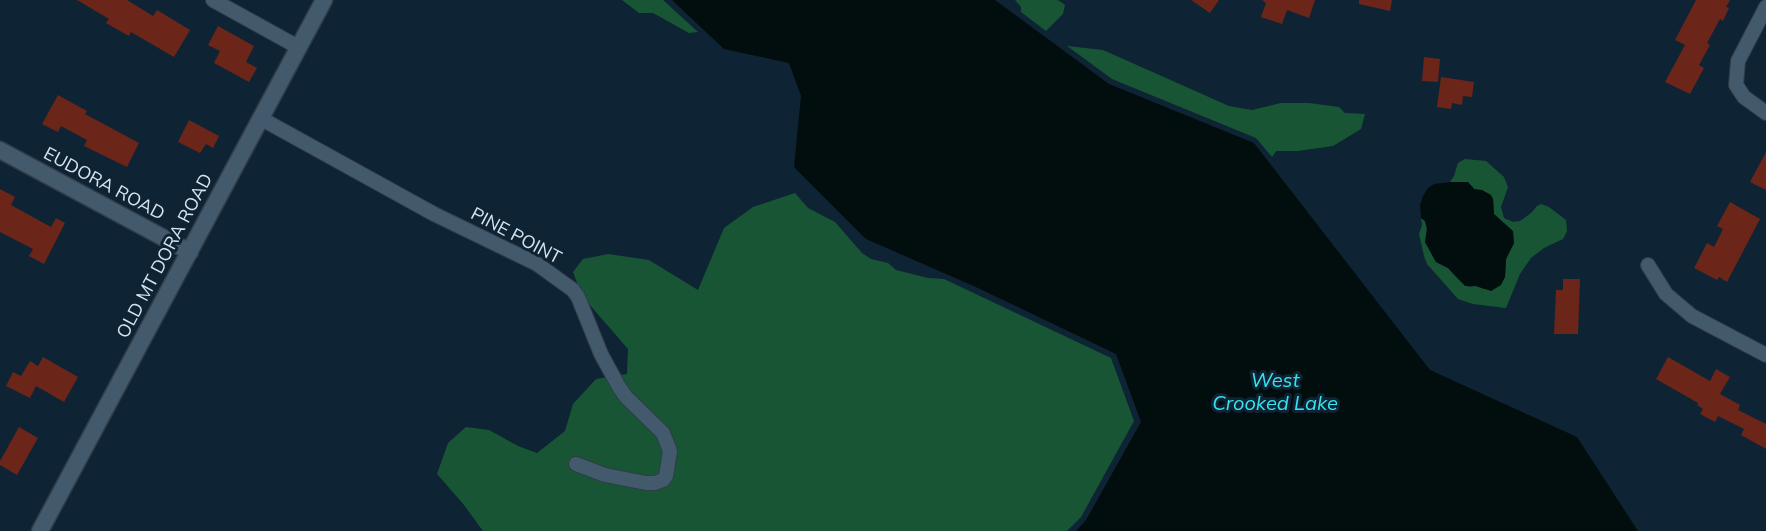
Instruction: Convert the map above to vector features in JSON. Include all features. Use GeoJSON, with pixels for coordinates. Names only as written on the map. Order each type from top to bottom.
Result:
{"type":"FeatureCollection","features":[{"type":"Feature","properties":{"kind":"street"},"geometry":{"type":"LineString","coordinates":[[213,0],[298,47]]}},
{"type":"Feature","properties":{"kind":"street","name":"OLD MT DORA ROAD"},"geometry":{"type":"LineString","coordinates":[[40,531],[324,0]]}},
{"type":"Feature","properties":{"kind":"street"},"geometry":{"type":"LineString","coordinates":[[1766,7],[1738,61],[1736,85],[1744,97],[1766,113]]}},
{"type":"Feature","properties":{"kind":"street","name":"PINE POINT"},"geometry":{"type":"LineString","coordinates":[[260,118],[434,214],[537,264],[573,290],[619,387],[626,397],[656,424],[663,433],[670,451],[666,476],[655,483],[605,475],[576,464]]}},
{"type":"Feature","properties":{"kind":"street","name":"EUDORA ROAD"},"geometry":{"type":"LineString","coordinates":[[0,150],[190,252]]}},
{"type":"Feature","properties":{"kind":"street"},"geometry":{"type":"LineString","coordinates":[[1648,265],[1666,294],[1692,316],[1766,355]]}},
{"type":"Feature","properties":{"kind":"green space"},"geometry":{"type":"Polygon","coordinates":[[[622,0],[663,0],[698,32],[689,33],[653,13],[639,13],[622,0]]]}},
{"type":"Feature","properties":{"kind":"green space"},"geometry":{"type":"Polygon","coordinates":[[[1015,0],[1058,0],[1065,5],[1063,14],[1046,31],[1021,12],[1021,7],[1015,0]]]}},
{"type":"Feature","properties":{"kind":"green space"},"geometry":{"type":"Polygon","coordinates":[[[1067,46],[1103,50],[1229,106],[1252,110],[1281,103],[1309,103],[1339,107],[1345,113],[1365,114],[1361,129],[1333,146],[1298,151],[1276,151],[1272,157],[1256,138],[1112,79],[1067,46]]]}},
{"type":"Feature","properties":{"kind":"green space"},"geometry":{"type":"Polygon","coordinates":[[[1465,159],[1486,161],[1504,177],[1508,187],[1501,207],[1504,218],[1513,222],[1520,221],[1541,204],[1566,220],[1567,231],[1563,239],[1544,248],[1531,258],[1520,274],[1506,308],[1473,304],[1458,299],[1427,264],[1424,256],[1419,234],[1422,225],[1421,218],[1425,221],[1427,229],[1425,242],[1436,262],[1448,268],[1459,280],[1469,287],[1476,286],[1484,289],[1505,277],[1506,259],[1514,243],[1494,214],[1493,200],[1487,193],[1463,182],[1450,182],[1458,163],[1465,159]]]}},
{"type":"Feature","properties":{"kind":"green space"},"geometry":{"type":"Polygon","coordinates":[[[795,193],[808,208],[835,222],[862,253],[871,259],[888,263],[896,270],[928,278],[944,279],[1111,358],[1134,421],[1081,517],[1067,531],[483,531],[437,474],[448,443],[466,427],[489,430],[518,446],[537,453],[565,431],[573,404],[596,379],[627,374],[628,349],[582,296],[573,272],[583,259],[608,254],[649,260],[698,290],[724,228],[753,207],[795,193]]]}},
{"type":"Feature","properties":{"kind":"water","name":"West Crooked Lake"},"geometry":{"type":"Polygon","coordinates":[[[672,0],[995,0],[1109,84],[1254,143],[1430,370],[1577,437],[1638,531],[1076,531],[1086,520],[1141,422],[1116,354],[978,288],[866,239],[794,167],[801,96],[789,63],[724,49],[672,0]]]}},
{"type":"Feature","properties":{"kind":"water"},"geometry":{"type":"Polygon","coordinates":[[[1468,182],[1474,189],[1491,195],[1494,214],[1513,231],[1514,243],[1506,259],[1505,277],[1501,285],[1491,291],[1476,286],[1465,286],[1448,268],[1436,262],[1425,242],[1427,229],[1425,221],[1421,218],[1420,205],[1423,196],[1434,184],[1468,182]]]}},
{"type":"Feature","properties":{"kind":"building"},"geometry":{"type":"Polygon","coordinates":[[[77,0],[127,0],[153,16],[157,10],[190,30],[174,57],[131,32],[129,36],[106,23],[109,19],[77,0]]]}},
{"type":"Feature","properties":{"kind":"building"},"geometry":{"type":"Polygon","coordinates":[[[1191,0],[1219,0],[1210,13],[1191,0]]]}},
{"type":"Feature","properties":{"kind":"building"},"geometry":{"type":"Polygon","coordinates":[[[1262,0],[1315,0],[1309,18],[1287,10],[1282,24],[1261,17],[1266,3],[1262,0]]]}},
{"type":"Feature","properties":{"kind":"building"},"geometry":{"type":"Polygon","coordinates":[[[1359,0],[1392,0],[1390,11],[1359,4],[1359,0]]]}},
{"type":"Feature","properties":{"kind":"building"},"geometry":{"type":"Polygon","coordinates":[[[1696,0],[1730,0],[1723,21],[1720,19],[1707,43],[1710,45],[1699,65],[1704,68],[1690,94],[1665,82],[1685,45],[1675,40],[1696,0]]]}},
{"type":"Feature","properties":{"kind":"building"},"geometry":{"type":"Polygon","coordinates":[[[218,26],[254,46],[246,62],[257,68],[249,82],[214,63],[220,51],[208,45],[218,26]]]}},
{"type":"Feature","properties":{"kind":"building"},"geometry":{"type":"Polygon","coordinates":[[[1424,57],[1440,59],[1438,82],[1422,81],[1424,57]]]}},
{"type":"Feature","properties":{"kind":"building"},"geometry":{"type":"Polygon","coordinates":[[[1441,77],[1474,82],[1472,97],[1463,96],[1462,105],[1452,103],[1451,109],[1437,107],[1441,77]]]}},
{"type":"Feature","properties":{"kind":"building"},"geometry":{"type":"Polygon","coordinates":[[[58,95],[87,111],[85,114],[139,143],[127,167],[84,146],[87,140],[61,126],[58,132],[42,124],[58,95]]]}},
{"type":"Feature","properties":{"kind":"building"},"geometry":{"type":"Polygon","coordinates":[[[189,120],[219,136],[213,148],[206,144],[200,153],[178,142],[189,120]]]}},
{"type":"Feature","properties":{"kind":"building"},"geometry":{"type":"Polygon","coordinates":[[[1766,152],[1766,190],[1750,182],[1766,152]]]}},
{"type":"Feature","properties":{"kind":"building"},"geometry":{"type":"Polygon","coordinates":[[[0,189],[15,197],[11,205],[51,227],[56,218],[65,223],[44,264],[29,256],[33,249],[0,232],[0,189]]]}},
{"type":"Feature","properties":{"kind":"building"},"geometry":{"type":"Polygon","coordinates":[[[1730,202],[1760,219],[1727,282],[1719,277],[1717,280],[1694,268],[1707,243],[1714,247],[1723,229],[1717,226],[1730,202]]]}},
{"type":"Feature","properties":{"kind":"building"},"geometry":{"type":"Polygon","coordinates":[[[1563,279],[1580,279],[1578,334],[1554,334],[1556,290],[1563,290],[1563,279]]]}},
{"type":"Feature","properties":{"kind":"building"},"geometry":{"type":"Polygon","coordinates":[[[43,357],[78,377],[64,402],[36,386],[30,398],[6,386],[13,372],[21,376],[30,361],[38,366],[43,357]]]}},
{"type":"Feature","properties":{"kind":"building"},"geometry":{"type":"Polygon","coordinates":[[[1668,357],[1710,381],[1716,369],[1730,377],[1720,394],[1740,405],[1738,410],[1766,424],[1766,449],[1741,435],[1744,429],[1718,416],[1715,422],[1700,414],[1703,409],[1697,405],[1698,403],[1656,379],[1668,357]]]}},
{"type":"Feature","properties":{"kind":"building"},"geometry":{"type":"Polygon","coordinates":[[[19,427],[38,438],[17,475],[0,465],[0,461],[19,427]]]}}]}
